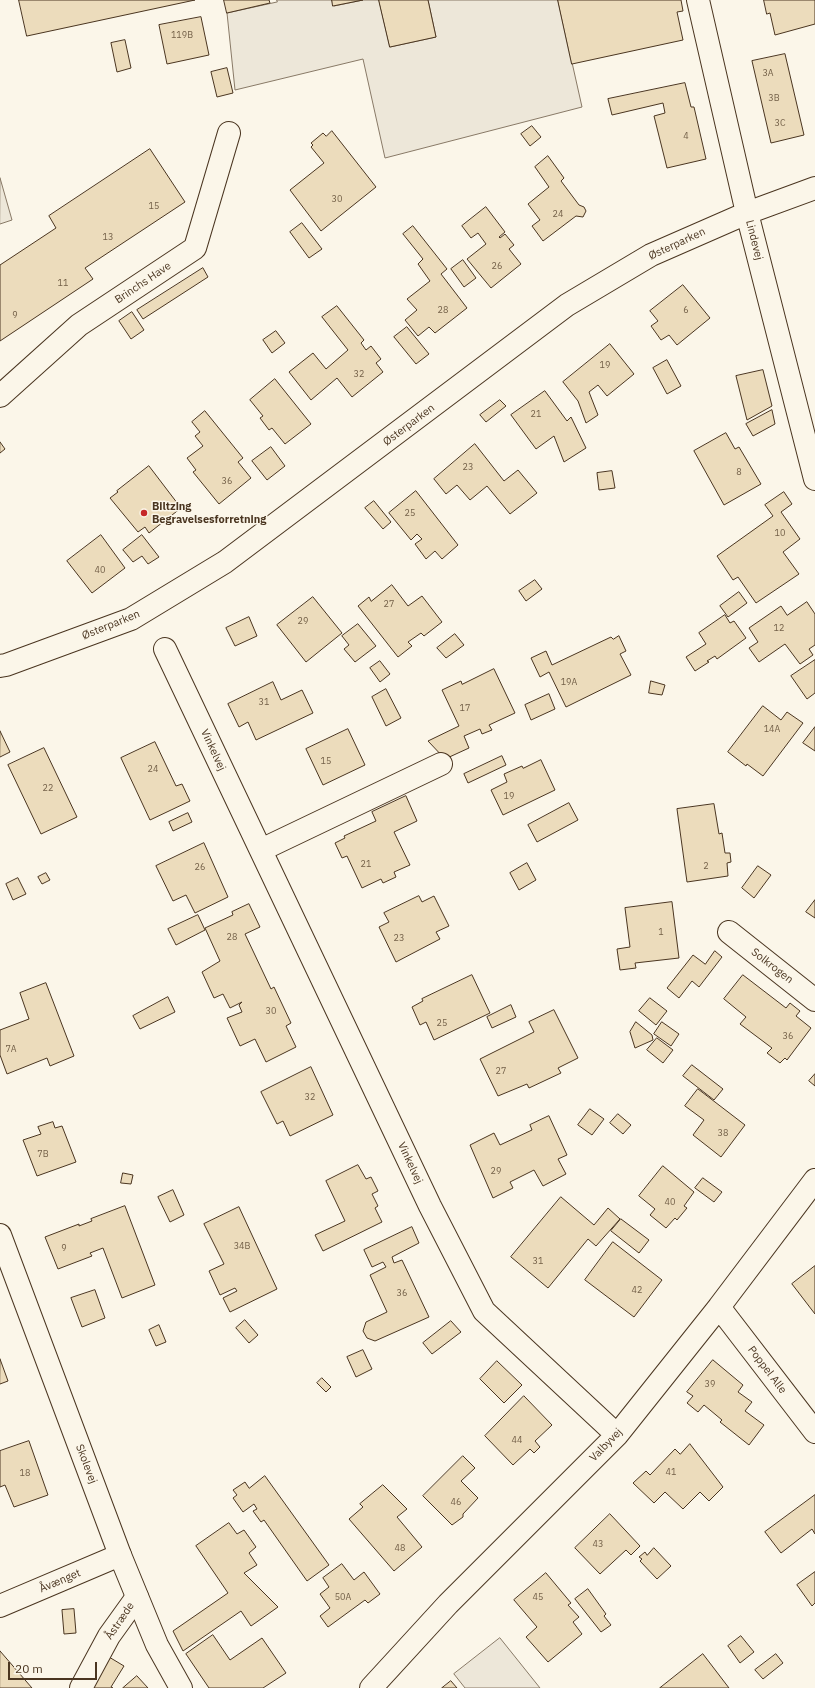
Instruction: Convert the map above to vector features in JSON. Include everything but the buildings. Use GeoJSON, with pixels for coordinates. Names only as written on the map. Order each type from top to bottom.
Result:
{"type":"FeatureCollection","features":[{"type":"Feature","properties":{"kind":"street","name":"Lindevej"},"geometry":{"type":"LineString","coordinates":[[698,0],[747,212],[815,479]]}},
{"type":"Feature","properties":{"kind":"street","name":"Brinchs Have"},"geometry":{"type":"LineString","coordinates":[[0,396],[80,326],[196,248],[229,133]]}},
{"type":"Feature","properties":{"kind":"street","name":"Østerparken"},"geometry":{"type":"LineString","coordinates":[[2,667],[130,619],[180,590],[243,550],[567,306],[651,255],[747,212],[815,188]]}},
{"type":"Feature","properties":{"kind":"street","name":"Vinkelvej"},"geometry":{"type":"LineString","coordinates":[[165,649],[430,1206],[484,1311],[617,1435]]}},
{"type":"Feature","properties":{"kind":"street"},"geometry":{"type":"LineString","coordinates":[[261,850],[442,764]]}},
{"type":"Feature","properties":{"kind":"street","name":"Solkrogen"},"geometry":{"type":"LineString","coordinates":[[729,932],[815,1000]]}},
{"type":"Feature","properties":{"kind":"street","name":"Valbyvej"},"geometry":{"type":"LineString","coordinates":[[371,1688],[448,1604],[617,1435],[719,1306],[815,1180]]}},
{"type":"Feature","properties":{"kind":"street","name":"Skolevej"},"geometry":{"type":"LineString","coordinates":[[0,1235],[120,1555],[157,1645],[181,1688]]}},
{"type":"Feature","properties":{"kind":"street","name":"Poppel Alle"},"geometry":{"type":"LineString","coordinates":[[719,1306],[815,1432]]}},
{"type":"Feature","properties":{"kind":"street","name":"Åvænget"},"geometry":{"type":"LineString","coordinates":[[0,1606],[120,1555]]}},
{"type":"Feature","properties":{"kind":"street","name":"Åstræde"},"geometry":{"type":"LineString","coordinates":[[81,1688],[109,1636],[137,1596]]}},
{"type":"Feature","properties":{"kind":"shaded area"},"geometry":{"type":"Polygon","coordinates":[[[277,0],[332,0],[334,6],[363,0],[379,0],[390,47],[436,37],[428,0],[558,0],[582,107],[385,158],[363,59],[235,90],[227,13],[277,2],[277,0]]]}},
{"type":"Feature","properties":{"kind":"shaded area"},"geometry":{"type":"Polygon","coordinates":[[[0,178],[12,220],[0,224],[0,178]]]}},
{"type":"Feature","properties":{"kind":"shaded area"},"geometry":{"type":"Polygon","coordinates":[[[500,1638],[540,1688],[465,1688],[454,1674],[500,1638]]]}},
{"type":"Feature","properties":{"kind":"place","name":"Biltzing Begravelsesforretning"},"geometry":{"type":"Point","coordinates":[144,513]}}]}
